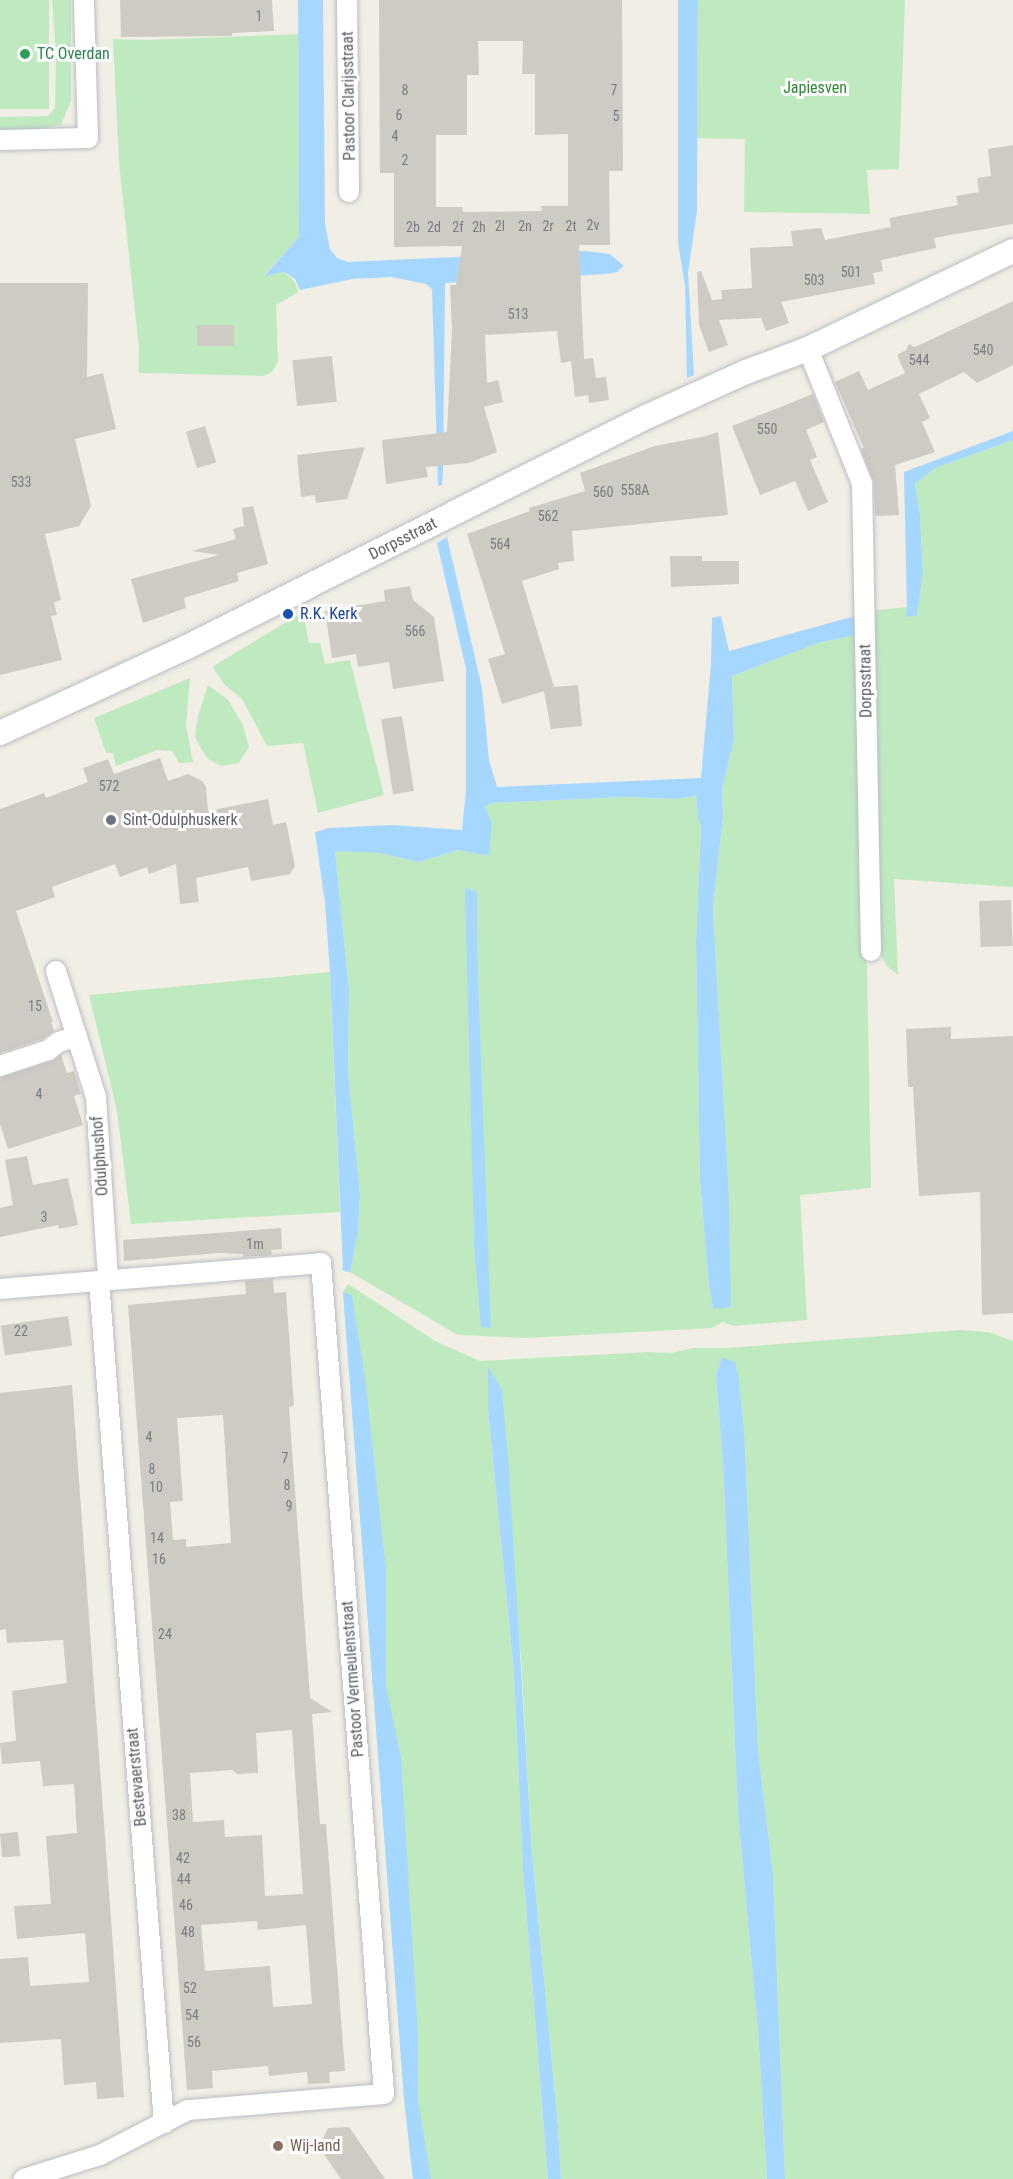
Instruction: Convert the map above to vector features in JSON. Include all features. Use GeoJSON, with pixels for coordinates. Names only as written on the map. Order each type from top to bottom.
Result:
{"type":"FeatureCollection","features":[{"type":"Feature","properties":{"kind":"street"},"geometry":{"type":"LineString","coordinates":[[0,140],[88,138],[84,0]]}},
{"type":"Feature","properties":{"kind":"street","name":"Pastoor Clarijsstraat"},"geometry":{"type":"LineString","coordinates":[[347,0],[350,192]]}},
{"type":"Feature","properties":{"kind":"street","name":"Dorpsstraat"},"geometry":{"type":"LineString","coordinates":[[0,733],[187,647],[644,418],[746,372],[808,349],[1013,251]]}},
{"type":"Feature","properties":{"kind":"street","name":"Dorpsstraat"},"geometry":{"type":"LineString","coordinates":[[808,349],[862,483],[872,951]]}},
{"type":"Feature","properties":{"kind":"street","name":"Odulphushof"},"geometry":{"type":"LineString","coordinates":[[56,971],[96,1097],[104,1280]]}},
{"type":"Feature","properties":{"kind":"street"},"geometry":{"type":"LineString","coordinates":[[0,1066],[48,1050],[59,1042],[77,1036]]}},
{"type":"Feature","properties":{"kind":"street","name":"Pastoor Vermeulenstraat"},"geometry":{"type":"LineString","coordinates":[[104,1280],[321,1263],[384,2094],[188,2110],[164,2123]]}},
{"type":"Feature","properties":{"kind":"street"},"geometry":{"type":"LineString","coordinates":[[0,1289],[104,1280]]}},
{"type":"Feature","properties":{"kind":"street","name":"Bestevaerstraat"},"geometry":{"type":"LineString","coordinates":[[104,1280],[164,2123]]}},
{"type":"Feature","properties":{"kind":"street"},"geometry":{"type":"LineString","coordinates":[[24,2179],[100,2155],[164,2123]]}},
{"type":"Feature","properties":{"kind":"green space","name":"TC Overdan"},"geometry":{"type":"Polygon","coordinates":[[[0,0],[49,0],[49,109],[0,109],[0,0]]]}},
{"type":"Feature","properties":{"kind":"green space"},"geometry":{"type":"Polygon","coordinates":[[[52,0],[71,0],[71,101],[61,125],[31,130],[0,130],[0,117],[48,116],[55,108],[56,54],[52,0]]]}},
{"type":"Feature","properties":{"kind":"green space","name":"Japiesven"},"geometry":{"type":"Polygon","coordinates":[[[698,0],[905,0],[899,169],[867,170],[870,214],[744,212],[745,139],[697,138],[698,0]]]}},
{"type":"Feature","properties":{"kind":"green space"},"geometry":{"type":"Polygon","coordinates":[[[298,34],[299,237],[264,275],[284,272],[295,282],[298,292],[276,305],[278,361],[272,372],[263,376],[139,373],[139,348],[119,163],[113,39],[144,40],[298,34]]]}},
{"type":"Feature","properties":{"kind":"green space"},"geometry":{"type":"Polygon","coordinates":[[[1013,440],[1013,887],[894,879],[898,975],[887,966],[879,952],[869,611],[907,607],[907,610],[917,615],[923,573],[920,515],[915,484],[935,468],[1013,440]]]}},
{"type":"Feature","properties":{"kind":"green space"},"geometry":{"type":"Polygon","coordinates":[[[303,612],[309,643],[320,643],[325,664],[350,660],[384,795],[318,813],[303,743],[267,746],[242,699],[225,685],[212,667],[303,612]]]}},
{"type":"Feature","properties":{"kind":"green space"},"geometry":{"type":"Polygon","coordinates":[[[855,635],[861,940],[867,966],[871,1188],[800,1195],[807,1320],[734,1326],[723,1322],[711,1328],[526,1338],[458,1335],[350,1272],[358,1233],[360,1194],[348,1071],[349,989],[335,851],[379,853],[419,862],[458,850],[488,856],[492,823],[485,806],[492,803],[625,797],[677,799],[696,796],[701,826],[696,942],[700,1181],[709,1287],[713,1308],[730,1307],[729,1195],[713,908],[723,817],[722,789],[734,740],[732,676],[818,643],[855,635]],[[466,888],[474,1245],[490,1328],[478,973],[477,891],[466,888]]]}},
{"type":"Feature","properties":{"kind":"green space"},"geometry":{"type":"Polygon","coordinates":[[[190,678],[186,726],[193,762],[179,763],[172,751],[157,750],[116,766],[113,753],[106,753],[94,718],[190,678]]]}},
{"type":"Feature","properties":{"kind":"green space"},"geometry":{"type":"Polygon","coordinates":[[[208,685],[228,700],[243,725],[249,747],[239,763],[221,766],[208,759],[195,736],[198,716],[208,685]]]}},
{"type":"Feature","properties":{"kind":"green space"},"geometry":{"type":"Polygon","coordinates":[[[330,972],[340,1212],[131,1224],[117,1111],[89,995],[330,972]]]}},
{"type":"Feature","properties":{"kind":"green space"},"geometry":{"type":"Polygon","coordinates":[[[348,1284],[435,1341],[480,1361],[648,1352],[672,1353],[694,1348],[727,1348],[961,1330],[988,1332],[1013,1341],[1013,2179],[785,2179],[773,1873],[758,1751],[745,1444],[722,1357],[716,1375],[723,1463],[738,1814],[758,2030],[767,2179],[561,2179],[532,1853],[521,1658],[489,1367],[488,1409],[514,1673],[523,1870],[548,2179],[413,2179],[404,2098],[343,1292],[348,1284]]]}},
{"type":"Feature","properties":{"kind":"water"},"geometry":{"type":"Polygon","coordinates":[[[298,0],[323,0],[325,224],[330,249],[337,258],[347,262],[584,251],[610,254],[624,266],[617,272],[606,274],[445,283],[442,485],[438,486],[432,289],[426,284],[391,277],[352,279],[300,290],[295,279],[284,272],[264,276],[299,237],[298,0]]]}},
{"type":"Feature","properties":{"kind":"water"},"geometry":{"type":"Polygon","coordinates":[[[678,0],[698,0],[697,211],[688,273],[694,375],[687,378],[685,286],[678,242],[678,0]]]}},
{"type":"Feature","properties":{"kind":"water"},"geometry":{"type":"Polygon","coordinates":[[[1013,431],[1013,440],[935,468],[915,484],[920,515],[923,573],[917,616],[905,617],[907,610],[904,472],[1013,431]]]}},
{"type":"Feature","properties":{"kind":"water"},"geometry":{"type":"Polygon","coordinates":[[[447,537],[482,688],[489,760],[497,787],[701,778],[711,664],[712,618],[721,616],[729,651],[855,616],[855,635],[818,643],[732,676],[734,740],[722,789],[723,817],[713,908],[729,1195],[731,1307],[713,1309],[700,1181],[696,942],[701,826],[696,796],[677,799],[625,797],[492,803],[485,806],[492,823],[489,856],[458,850],[419,862],[379,853],[335,851],[349,989],[348,1071],[360,1194],[358,1233],[350,1272],[343,1271],[330,972],[325,903],[315,832],[329,828],[392,825],[462,830],[466,791],[466,669],[437,543],[447,537]]]}},
{"type":"Feature","properties":{"kind":"water"},"geometry":{"type":"Polygon","coordinates":[[[465,888],[477,891],[491,1328],[481,1327],[474,1245],[465,888]]]}},
{"type":"Feature","properties":{"kind":"water"},"geometry":{"type":"Polygon","coordinates":[[[343,1292],[352,1295],[366,1385],[386,1570],[386,1685],[401,1758],[418,2034],[418,2100],[431,2179],[413,2179],[404,2098],[343,1292]]]}},
{"type":"Feature","properties":{"kind":"water"},"geometry":{"type":"Polygon","coordinates":[[[722,1357],[735,1362],[745,1444],[758,1751],[773,1873],[785,2179],[767,2179],[758,2030],[738,1814],[723,1463],[716,1375],[722,1357]]]}},
{"type":"Feature","properties":{"kind":"water"},"geometry":{"type":"Polygon","coordinates":[[[488,1366],[502,1390],[509,1469],[532,1853],[561,2179],[548,2179],[523,1870],[514,1673],[488,1409],[488,1366]]]}},
{"type":"Feature","properties":{"kind":"building"},"geometry":{"type":"Polygon","coordinates":[[[120,0],[272,0],[274,31],[232,33],[232,36],[121,37],[120,0]]]}},
{"type":"Feature","properties":{"kind":"building"},"geometry":{"type":"Polygon","coordinates":[[[379,0],[622,0],[623,171],[609,171],[610,245],[579,245],[584,359],[593,358],[596,378],[606,377],[609,400],[589,403],[588,395],[575,397],[571,361],[561,363],[557,331],[485,335],[487,383],[498,380],[503,402],[484,407],[497,452],[469,463],[426,467],[428,477],[386,484],[382,440],[447,432],[452,330],[450,285],[456,285],[462,246],[394,247],[394,173],[380,173],[379,0]],[[478,41],[479,75],[467,75],[467,135],[436,135],[436,207],[462,207],[463,212],[542,211],[541,206],[568,206],[568,134],[535,135],[535,74],[522,74],[523,41],[478,41]]]}},
{"type":"Feature","properties":{"kind":"building"},"geometry":{"type":"Polygon","coordinates":[[[1013,145],[1013,224],[934,238],[936,248],[881,260],[883,271],[873,273],[875,284],[781,302],[789,323],[766,331],[761,318],[719,320],[728,345],[709,352],[699,325],[697,272],[701,271],[712,300],[722,299],[721,290],[752,288],[750,248],[793,246],[791,231],[821,228],[825,240],[891,227],[889,218],[958,205],[956,196],[979,192],[977,178],[991,176],[988,149],[1013,145]]]}},
{"type":"Feature","properties":{"kind":"building"},"geometry":{"type":"Polygon","coordinates":[[[0,283],[88,283],[87,377],[103,373],[116,429],[75,439],[91,506],[79,526],[45,534],[61,600],[54,602],[57,615],[51,616],[62,660],[0,675],[0,283]]]}},
{"type":"Feature","properties":{"kind":"building"},"geometry":{"type":"Polygon","coordinates":[[[1013,301],[1013,365],[977,383],[964,372],[919,394],[930,418],[922,422],[935,452],[895,465],[899,515],[875,516],[874,482],[861,449],[864,448],[835,382],[859,371],[868,390],[905,373],[897,355],[906,350],[909,344],[915,347],[1013,301]]]}},
{"type":"Feature","properties":{"kind":"building"},"geometry":{"type":"Polygon","coordinates":[[[197,325],[234,325],[234,346],[197,346],[197,325]]]}},
{"type":"Feature","properties":{"kind":"building"},"geometry":{"type":"Polygon","coordinates":[[[332,356],[337,402],[297,406],[292,360],[332,356]]]}},
{"type":"Feature","properties":{"kind":"building"},"geometry":{"type":"Polygon","coordinates":[[[813,394],[824,422],[806,430],[817,457],[810,460],[828,502],[808,511],[795,481],[760,495],[732,426],[813,394]]]}},
{"type":"Feature","properties":{"kind":"building"},"geometry":{"type":"Polygon","coordinates":[[[205,426],[216,462],[197,468],[186,432],[205,426]]]}},
{"type":"Feature","properties":{"kind":"building"},"geometry":{"type":"Polygon","coordinates":[[[718,432],[728,515],[572,531],[574,561],[558,563],[559,569],[522,581],[554,687],[578,685],[582,726],[551,729],[544,691],[502,704],[488,659],[505,654],[467,534],[530,511],[529,508],[585,491],[580,473],[655,446],[718,432]]]}},
{"type":"Feature","properties":{"kind":"building"},"geometry":{"type":"Polygon","coordinates":[[[365,447],[347,499],[316,503],[315,495],[301,497],[297,455],[365,447]]]}},
{"type":"Feature","properties":{"kind":"building"},"geometry":{"type":"Polygon","coordinates":[[[253,506],[268,564],[237,573],[239,581],[184,598],[186,608],[143,623],[131,579],[219,555],[192,551],[236,539],[233,529],[244,526],[242,508],[253,506]]]}},
{"type":"Feature","properties":{"kind":"building"},"geometry":{"type":"Polygon","coordinates":[[[670,556],[702,556],[702,561],[739,561],[739,584],[671,587],[670,556]]]}},
{"type":"Feature","properties":{"kind":"building"},"geometry":{"type":"Polygon","coordinates":[[[410,586],[413,600],[434,617],[444,681],[393,689],[389,662],[358,667],[356,654],[332,658],[325,611],[385,601],[384,590],[410,586]]]}},
{"type":"Feature","properties":{"kind":"building"},"geometry":{"type":"Polygon","coordinates":[[[402,716],[414,791],[393,794],[381,719],[402,716]]]}},
{"type":"Feature","properties":{"kind":"building","name":"Sint-Odulphuskerk"},"geometry":{"type":"Polygon","coordinates":[[[160,758],[168,781],[188,774],[202,781],[206,787],[208,811],[268,799],[273,825],[286,822],[295,866],[290,874],[251,881],[248,867],[196,878],[199,902],[180,904],[176,864],[149,874],[147,867],[120,877],[115,864],[52,887],[55,897],[16,911],[54,1031],[42,1039],[0,1053],[0,809],[44,793],[46,798],[88,782],[83,768],[108,759],[114,774],[160,758]]]}},
{"type":"Feature","properties":{"kind":"building"},"geometry":{"type":"Polygon","coordinates":[[[1011,900],[1013,946],[981,947],[979,901],[1011,900]]]}},
{"type":"Feature","properties":{"kind":"building"},"geometry":{"type":"Polygon","coordinates":[[[951,1027],[951,1039],[1013,1036],[1013,1313],[982,1315],[980,1192],[919,1196],[913,1087],[908,1087],[906,1029],[951,1027]]]}},
{"type":"Feature","properties":{"kind":"building"},"geometry":{"type":"Polygon","coordinates":[[[61,1055],[67,1073],[74,1071],[81,1094],[74,1096],[83,1125],[8,1149],[0,1124],[0,1078],[52,1061],[61,1055]]]}},
{"type":"Feature","properties":{"kind":"building"},"geometry":{"type":"Polygon","coordinates":[[[27,1156],[33,1185],[68,1178],[78,1225],[59,1229],[58,1225],[0,1237],[0,1208],[13,1205],[5,1160],[27,1156]]]}},
{"type":"Feature","properties":{"kind":"building"},"geometry":{"type":"Polygon","coordinates":[[[281,1228],[282,1249],[271,1250],[272,1255],[243,1257],[243,1254],[219,1253],[124,1261],[123,1240],[281,1228]]]}},
{"type":"Feature","properties":{"kind":"building"},"geometry":{"type":"Polygon","coordinates":[[[273,1279],[274,1293],[286,1292],[294,1406],[289,1407],[310,1698],[332,1712],[312,1714],[320,1824],[326,1824],[345,2071],[329,2072],[330,2083],[308,2084],[307,2072],[269,2076],[268,2066],[212,2071],[213,2088],[187,2090],[128,1305],[246,1294],[245,1281],[273,1279]],[[223,1415],[177,1418],[183,1501],[170,1502],[173,1540],[186,1539],[186,1547],[231,1543],[223,1415]],[[292,1730],[256,1733],[258,1773],[237,1774],[232,1770],[190,1773],[193,1822],[224,1820],[225,1837],[262,1835],[265,1896],[303,1894],[292,1730]],[[257,1921],[201,1925],[205,1971],[270,1966],[273,2007],[312,2004],[306,1925],[258,1930],[257,1921]]]}},
{"type":"Feature","properties":{"kind":"building"},"geometry":{"type":"Polygon","coordinates":[[[68,1316],[72,1346],[5,1355],[1,1325],[68,1316]]]}},
{"type":"Feature","properties":{"kind":"building"},"geometry":{"type":"Polygon","coordinates":[[[72,1385],[124,2097],[97,2099],[96,2082],[64,2085],[61,2039],[0,2043],[0,1959],[28,1957],[30,1986],[89,1982],[85,1933],[17,1939],[14,1906],[51,1904],[46,1836],[77,1833],[74,1784],[43,1786],[40,1761],[2,1764],[0,1743],[16,1741],[12,1691],[67,1683],[63,1640],[7,1643],[6,1629],[0,1630],[0,1393],[72,1385]]]}},
{"type":"Feature","properties":{"kind":"building"},"geometry":{"type":"Polygon","coordinates":[[[18,1832],[20,1856],[2,1857],[0,1834],[18,1832]]]}},
{"type":"Feature","properties":{"kind":"building"},"geometry":{"type":"Polygon","coordinates":[[[349,2127],[385,2179],[341,2179],[319,2147],[328,2128],[349,2127]]]}},
{"type":"Feature","properties":{"kind":"place","name":"TC Overdan"},"geometry":{"type":"Point","coordinates":[25,54]}},
{"type":"Feature","properties":{"kind":"place","name":"R.K. Kerk"},"geometry":{"type":"Point","coordinates":[288,614]}},
{"type":"Feature","properties":{"kind":"place","name":"Sint-Odulphuskerk"},"geometry":{"type":"Point","coordinates":[111,820]}},
{"type":"Feature","properties":{"kind":"place","name":"Wij-land"},"geometry":{"type":"Point","coordinates":[278,2146]}}]}
